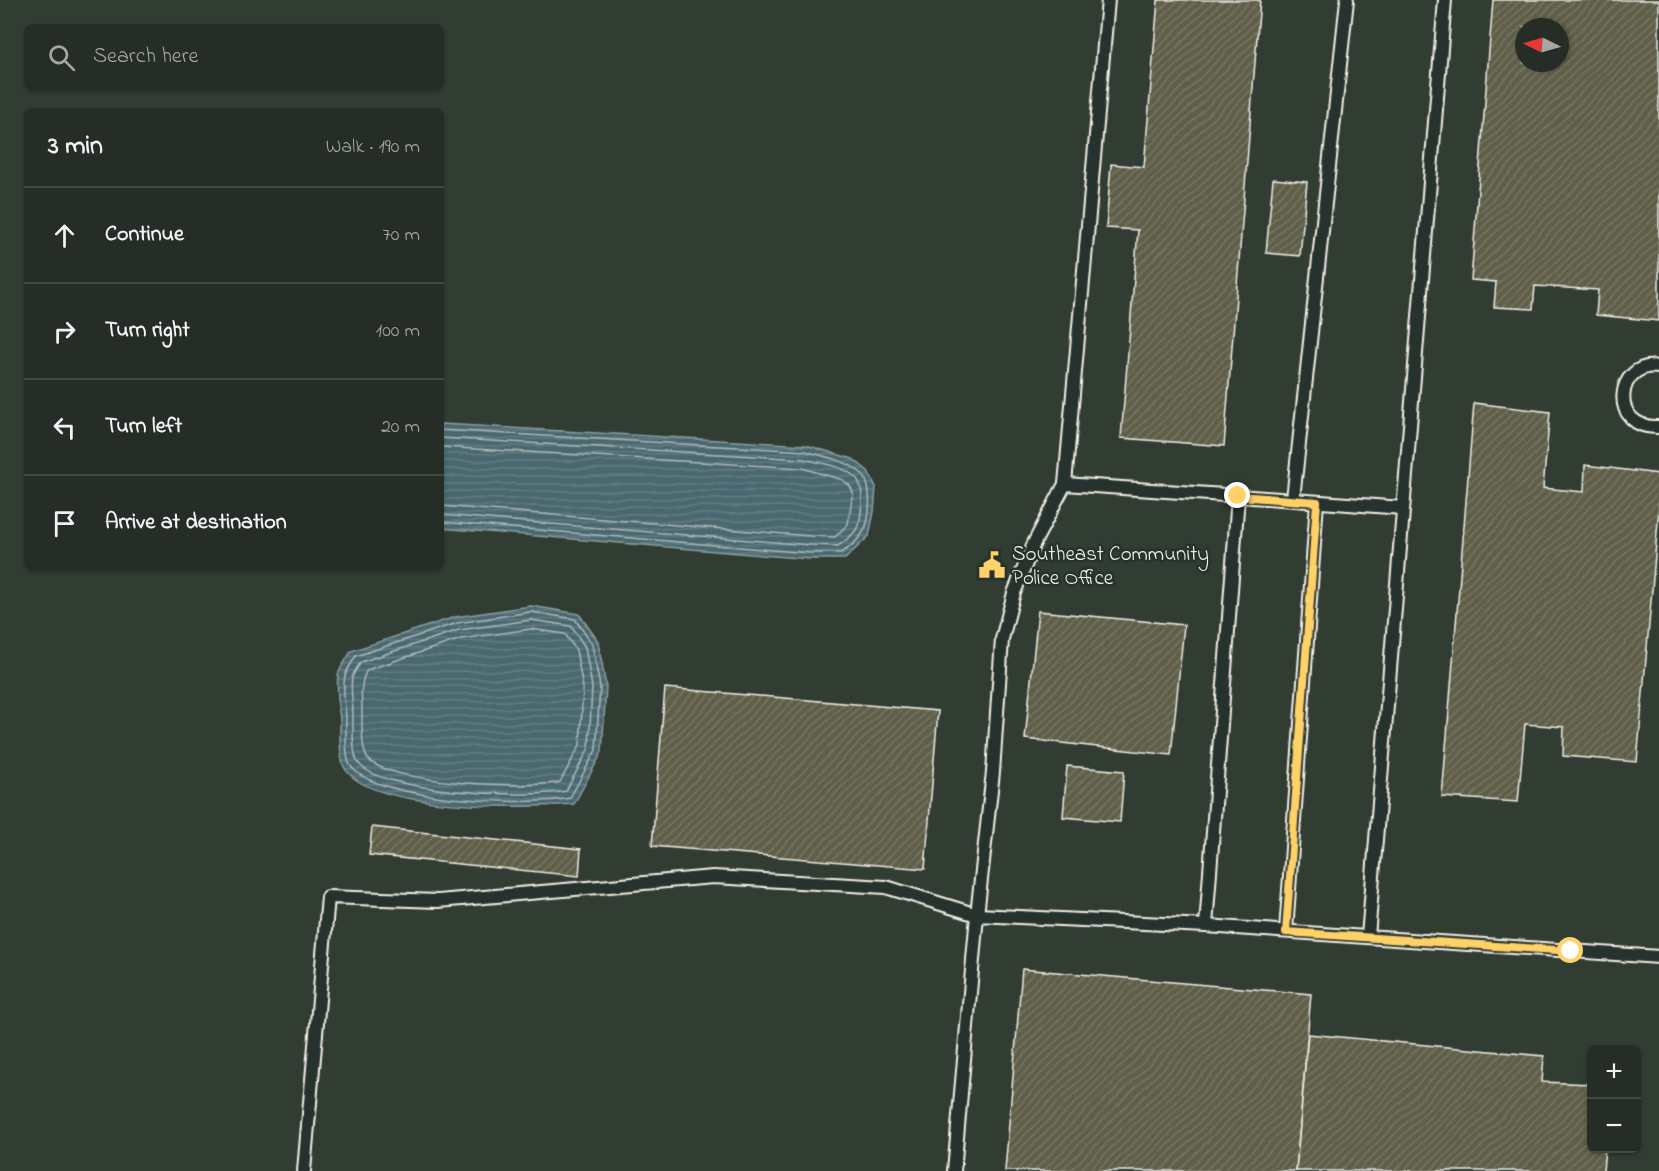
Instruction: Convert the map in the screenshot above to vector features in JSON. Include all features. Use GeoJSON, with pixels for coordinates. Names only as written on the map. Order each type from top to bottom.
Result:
{"type":"FeatureCollection","features":[{"type":"Feature","properties":{"kind":"lane"},"geometry":{"type":"LineString","coordinates":[[954,1171],[977,915],[993,772],[1002,639],[1014,593],[1034,543],[1065,484],[1108,0]]}},
{"type":"Feature","properties":{"kind":"lane"},"geometry":{"type":"LineString","coordinates":[[1293,500],[1347,0]]}},
{"type":"Feature","properties":{"kind":"lane"},"geometry":{"type":"LineString","coordinates":[[1368,937],[1445,0]]}},
{"type":"Feature","properties":{"kind":"lane"},"geometry":{"type":"LineString","coordinates":[[1659,367],[1644,368],[1635,372],[1628,379],[1623,397],[1624,408],[1629,417],[1638,424],[1659,427]]}},
{"type":"Feature","properties":{"kind":"lane"},"geometry":{"type":"LineString","coordinates":[[1065,484],[1403,508]]}},
{"type":"Feature","properties":{"kind":"lane"},"geometry":{"type":"LineString","coordinates":[[1206,926],[1238,496]]}},
{"type":"Feature","properties":{"kind":"lane"},"geometry":{"type":"LineString","coordinates":[[1286,932],[1317,502]]}},
{"type":"Feature","properties":{"kind":"lane"},"geometry":{"type":"LineString","coordinates":[[304,1171],[328,897],[438,902],[713,877],[886,887],[977,915],[1206,926],[1659,957]]}},
{"type":"Feature","properties":{"kind":"water"},"geometry":{"type":"Polygon","coordinates":[[[444,424],[806,445],[853,459],[868,471],[876,487],[869,536],[845,559],[810,559],[444,528],[444,424]]]}},
{"type":"Feature","properties":{"kind":"water"},"geometry":{"type":"Polygon","coordinates":[[[531,606],[579,614],[598,641],[606,686],[602,752],[574,804],[488,806],[416,800],[384,792],[359,782],[344,767],[337,680],[340,669],[351,651],[455,617],[531,606]]]}},
{"type":"Feature","properties":{"kind":"building"},"geometry":{"type":"Polygon","coordinates":[[[1158,0],[1260,0],[1224,446],[1121,438],[1138,230],[1106,228],[1111,164],[1144,167],[1158,0]]]}},
{"type":"Feature","properties":{"kind":"building"},"geometry":{"type":"Polygon","coordinates":[[[1493,0],[1659,0],[1659,321],[1596,315],[1598,290],[1535,286],[1533,309],[1494,307],[1496,282],[1471,280],[1493,0]]]}},
{"type":"Feature","properties":{"kind":"building"},"geometry":{"type":"Polygon","coordinates":[[[1273,179],[1307,182],[1300,256],[1266,253],[1273,179]]]}},
{"type":"Feature","properties":{"kind":"building"},"geometry":{"type":"Polygon","coordinates":[[[1474,403],[1550,412],[1543,488],[1584,492],[1585,465],[1659,474],[1659,509],[1637,762],[1563,756],[1564,727],[1525,724],[1518,802],[1442,797],[1474,403]]]}},
{"type":"Feature","properties":{"kind":"building"},"geometry":{"type":"Polygon","coordinates":[[[1038,611],[1184,625],[1171,755],[1025,739],[1038,611]]]}},
{"type":"Feature","properties":{"kind":"building"},"geometry":{"type":"Polygon","coordinates":[[[665,688],[938,711],[925,869],[652,846],[665,688]]]}},
{"type":"Feature","properties":{"kind":"building"},"geometry":{"type":"Polygon","coordinates":[[[1067,766],[1124,771],[1120,822],[1063,817],[1067,766]]]}},
{"type":"Feature","properties":{"kind":"building"},"geometry":{"type":"Polygon","coordinates":[[[372,827],[581,849],[579,876],[369,855],[372,827]]]}},
{"type":"Feature","properties":{"kind":"building"},"geometry":{"type":"Polygon","coordinates":[[[1022,969],[1311,994],[1296,1171],[1005,1171],[1022,969]]]}},
{"type":"Feature","properties":{"kind":"building"},"geometry":{"type":"Polygon","coordinates":[[[1308,1034],[1544,1056],[1542,1082],[1587,1084],[1587,1153],[1605,1153],[1603,1171],[1296,1171],[1308,1034]]]}},
{"type":"Feature","properties":{"kind":"place","name":"Southeast Community Police Office"},"geometry":{"type":"Point","coordinates":[992,565]}},
{"type":"Feature","properties":{"kind":"route"},"geometry":{"type":"LineString","coordinates":[[1238,496],[1317,502],[1286,932],[1571,951]]}}]}
